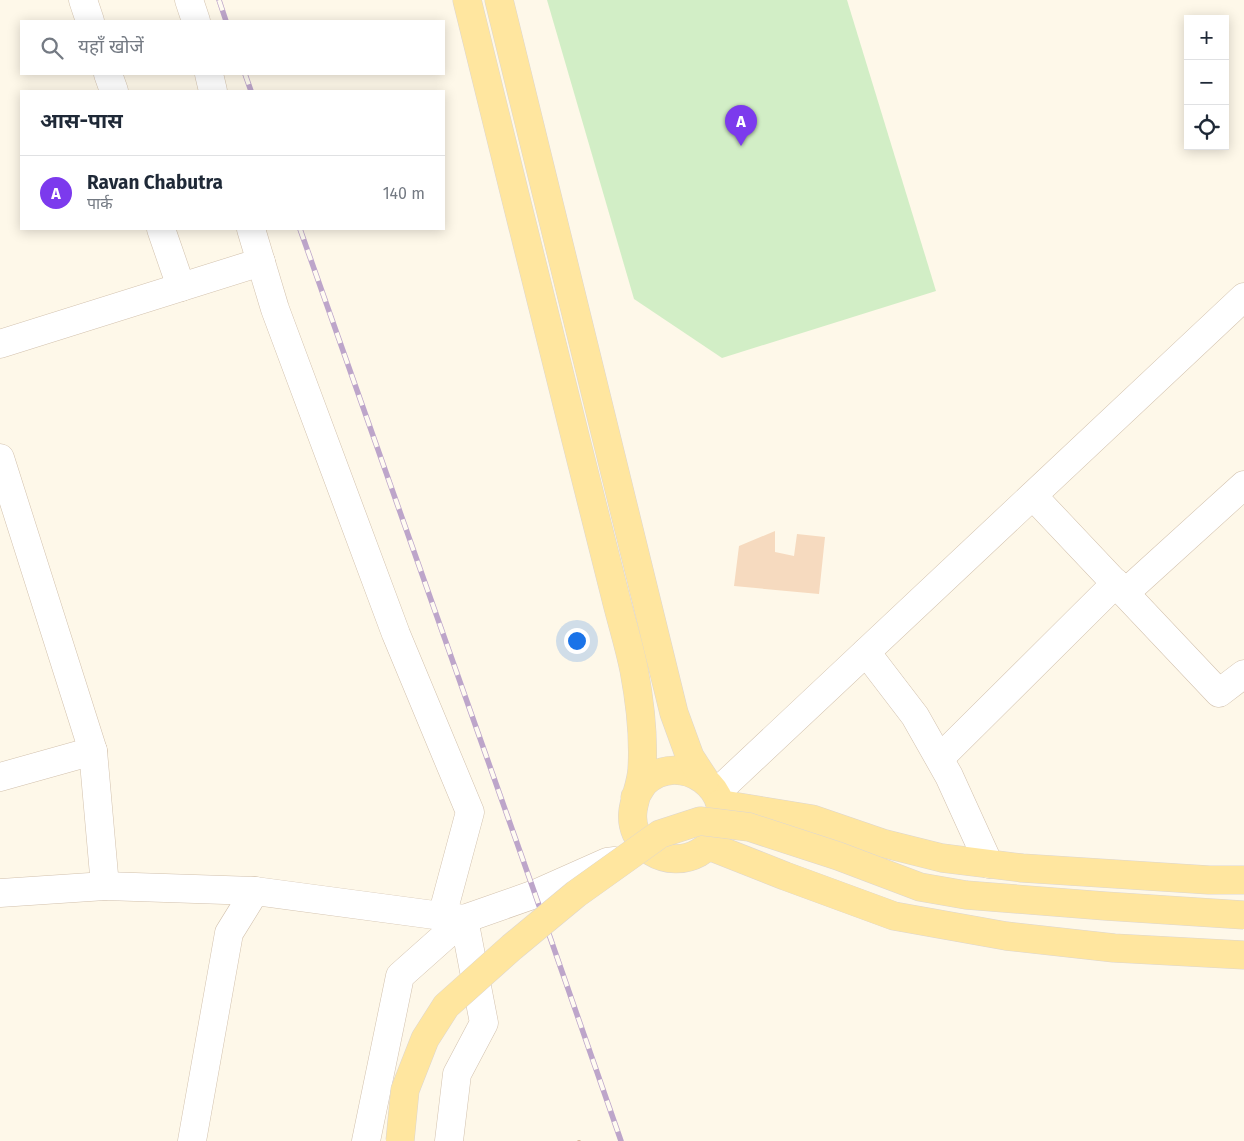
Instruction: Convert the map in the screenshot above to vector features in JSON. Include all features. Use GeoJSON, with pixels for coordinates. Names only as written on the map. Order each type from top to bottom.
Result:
{"type":"FeatureCollection","features":[{"type":"Feature","properties":{"kind":"main road"},"geometry":{"type":"LineString","coordinates":[[467,0],[634,669],[642,730],[642,772],[634,809],[636,834],[652,852],[664,858],[680,859],[695,856],[709,846],[717,834],[721,819],[714,792],[690,757],[674,713],[499,0]]}},
{"type":"Feature","properties":{"kind":"main road"},"geometry":{"type":"LineString","coordinates":[[545,317],[575,310]]}},
{"type":"Feature","properties":{"kind":"main road"},"geometry":{"type":"LineString","coordinates":[[634,809],[644,783],[658,774],[674,770],[691,772],[714,792],[812,819],[891,846],[942,858],[1022,868],[1209,880],[1244,880]]}},
{"type":"Feature","properties":{"kind":"main road"},"geometry":{"type":"LineString","coordinates":[[400,1141],[405,1090],[425,1039],[446,1006],[512,947],[576,894],[660,834],[700,821],[749,827],[838,856],[920,886],[966,895],[1244,915]]}},
{"type":"Feature","properties":{"kind":"main road"},"geometry":{"type":"LineString","coordinates":[[709,846],[894,916],[1006,936],[1114,948],[1244,955]]}},
{"type":"Feature","properties":{"kind":"street"},"geometry":{"type":"LineString","coordinates":[[83,0],[90,20]]}},
{"type":"Feature","properties":{"kind":"street"},"geometry":{"type":"LineString","coordinates":[[190,0],[196,20]]}},
{"type":"Feature","properties":{"kind":"street"},"geometry":{"type":"LineString","coordinates":[[108,75],[114,90]]}},
{"type":"Feature","properties":{"kind":"street"},"geometry":{"type":"LineString","coordinates":[[208,75],[213,90]]}},
{"type":"Feature","properties":{"kind":"street"},"geometry":{"type":"LineString","coordinates":[[162,230],[181,287]]}},
{"type":"Feature","properties":{"kind":"street"},"geometry":{"type":"LineString","coordinates":[[251,230],[275,309],[396,634],[470,812],[453,918],[484,1023],[457,1074],[449,1141]]}},
{"type":"Feature","properties":{"kind":"street"},"geometry":{"type":"LineString","coordinates":[[0,344],[261,262]]}},
{"type":"Feature","properties":{"kind":"street"},"geometry":{"type":"LineString","coordinates":[[714,792],[1244,297]]}},
{"type":"Feature","properties":{"kind":"street"},"geometry":{"type":"LineString","coordinates":[[0,458],[93,751],[105,886]]}},
{"type":"Feature","properties":{"kind":"street"},"geometry":{"type":"LineString","coordinates":[[940,758],[1120,588],[1242,491]]}},
{"type":"Feature","properties":{"kind":"street"},"geometry":{"type":"LineString","coordinates":[[1033,496],[1220,693],[1244,674]]}},
{"type":"Feature","properties":{"kind":"street"},"geometry":{"type":"LineString","coordinates":[[866,652],[916,716],[949,776],[989,864]]}},
{"type":"Feature","properties":{"kind":"street"},"geometry":{"type":"LineString","coordinates":[[0,777],[93,751]]}},
{"type":"Feature","properties":{"kind":"street"},"geometry":{"type":"LineString","coordinates":[[607,862],[626,840],[634,809]]}},
{"type":"Feature","properties":{"kind":"street"},"geometry":{"type":"LineString","coordinates":[[0,893],[105,886],[255,891],[453,918],[535,894],[607,862],[664,858]]}},
{"type":"Feature","properties":{"kind":"street"},"geometry":{"type":"LineString","coordinates":[[192,1141],[229,933],[255,891]]}},
{"type":"Feature","properties":{"kind":"street"},"geometry":{"type":"LineString","coordinates":[[366,1141],[400,976],[453,918]]}},
{"type":"Feature","properties":{"kind":"green space"},"geometry":{"type":"Polygon","coordinates":[[[547,0],[847,0],[936,291],[722,358],[634,299],[547,0]]]}},
{"type":"Feature","properties":{"kind":"building"},"geometry":{"type":"Polygon","coordinates":[[[775,531],[775,552],[794,556],[797,534],[825,537],[819,594],[734,586],[739,546],[775,531]]]}},
{"type":"Feature","properties":{"kind":"railway"},"geometry":{"type":"LineString","coordinates":[[219,0],[226,20]]}},
{"type":"Feature","properties":{"kind":"railway"},"geometry":{"type":"LineString","coordinates":[[245,75],[251,90]]}},
{"type":"Feature","properties":{"kind":"railway"},"geometry":{"type":"LineString","coordinates":[[300,230],[621,1141]]}},
{"type":"Feature","properties":{"kind":"place","name":"Ravan Chabutra"},"geometry":{"type":"Point","coordinates":[741,146]}}]}
